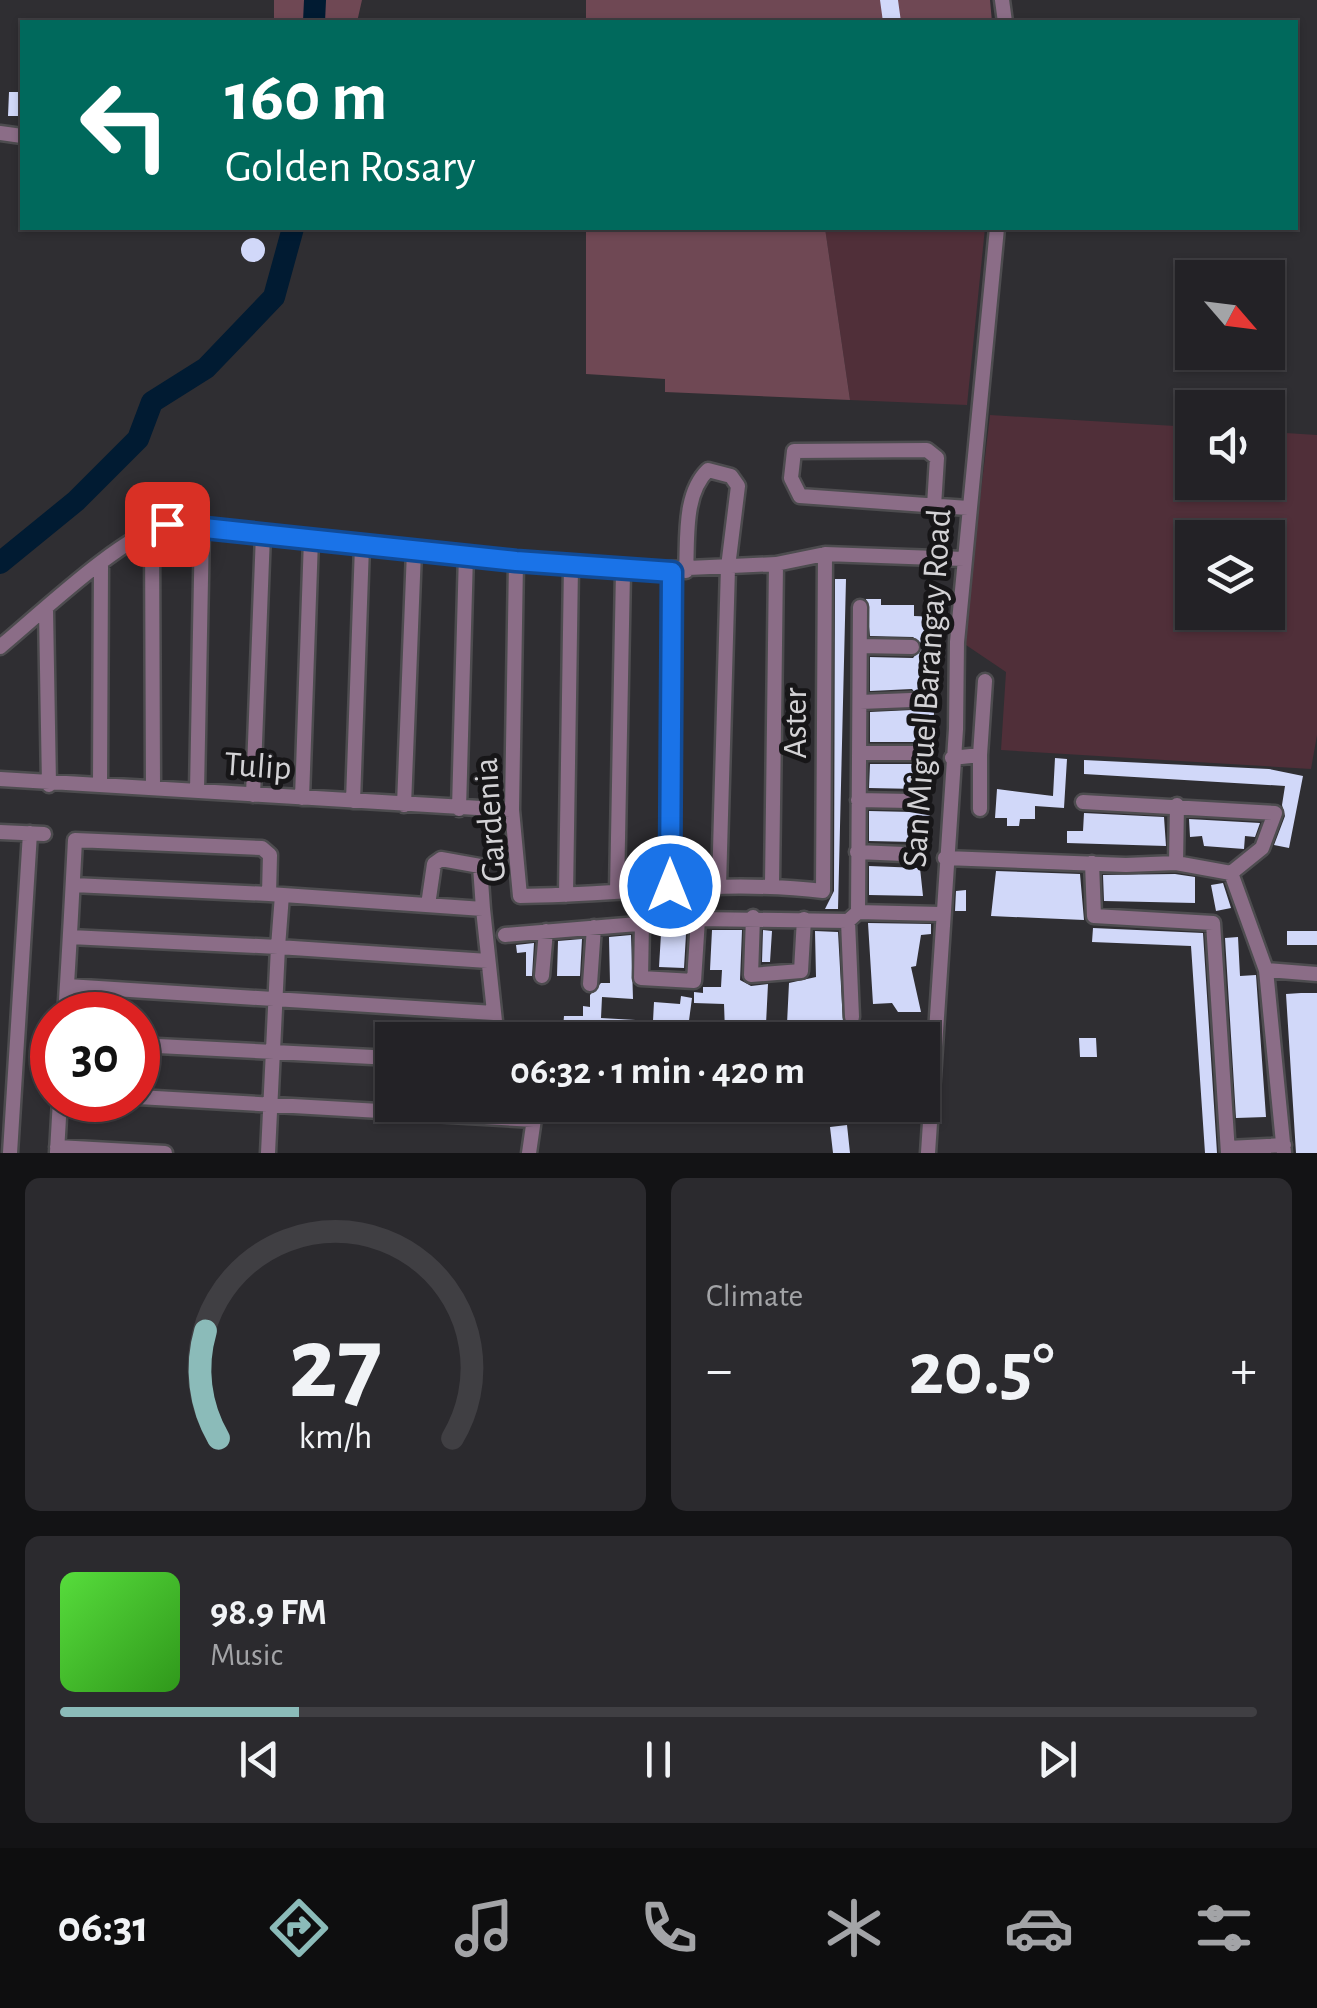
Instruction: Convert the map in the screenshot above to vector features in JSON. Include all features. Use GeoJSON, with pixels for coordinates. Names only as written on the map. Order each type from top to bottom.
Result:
{"type":"FeatureCollection","features":[{"type":"Feature","properties":{"kind":"street","name":"San Miguel Barangay Road"},"geometry":{"type":"LineString","coordinates":[[928,1153],[964,559],[997,230]]}},
{"type":"Feature","properties":{"kind":"street"},"geometry":{"type":"LineString","coordinates":[[934,506],[937,458],[926,450],[794,451],[791,478],[800,496],[934,506],[968,508]]}},
{"type":"Feature","properties":{"kind":"street"},"geometry":{"type":"LineString","coordinates":[[670,886],[679,572],[690,508],[700,480],[714,469],[731,476],[738,486],[728,567],[719,886]]}},
{"type":"Feature","properties":{"kind":"street"},"geometry":{"type":"LineString","coordinates":[[0,647],[101,564],[152,528],[167,524],[623,571],[679,572],[776,564],[825,554],[964,559]]}},
{"type":"Feature","properties":{"kind":"street"},"geometry":{"type":"LineString","coordinates":[[198,791],[202,526]]}},
{"type":"Feature","properties":{"kind":"street"},"geometry":{"type":"LineString","coordinates":[[152,528],[152,788]]}},
{"type":"Feature","properties":{"kind":"street"},"geometry":{"type":"LineString","coordinates":[[254,795],[263,534]]}},
{"type":"Feature","properties":{"kind":"street"},"geometry":{"type":"LineString","coordinates":[[302,798],[311,539]]}},
{"type":"Feature","properties":{"kind":"street"},"geometry":{"type":"LineString","coordinates":[[353,802],[362,546]]}},
{"type":"Feature","properties":{"kind":"street"},"geometry":{"type":"LineString","coordinates":[[404,805],[414,550]]}},
{"type":"Feature","properties":{"kind":"street"},"geometry":{"type":"LineString","coordinates":[[459,809],[466,554]]}},
{"type":"Feature","properties":{"kind":"street","name":"Aster"},"geometry":{"type":"LineString","coordinates":[[823,892],[825,554]]}},
{"type":"Feature","properties":{"kind":"street","name":"Gardenia"},"geometry":{"type":"LineString","coordinates":[[516,561],[512,810],[520,896],[670,886],[772,885],[823,892]]}},
{"type":"Feature","properties":{"kind":"street"},"geometry":{"type":"LineString","coordinates":[[100,785],[101,564]]}},
{"type":"Feature","properties":{"kind":"street"},"geometry":{"type":"LineString","coordinates":[[772,885],[776,564]]}},
{"type":"Feature","properties":{"kind":"street"},"geometry":{"type":"LineString","coordinates":[[566,895],[571,566]]}},
{"type":"Feature","properties":{"kind":"street"},"geometry":{"type":"LineString","coordinates":[[617,892],[623,571]]}},
{"type":"Feature","properties":{"kind":"street"},"geometry":{"type":"LineString","coordinates":[[852,1017],[860,608]]}},
{"type":"Feature","properties":{"kind":"street"},"geometry":{"type":"LineString","coordinates":[[46,610],[49,785]]}},
{"type":"Feature","properties":{"kind":"street"},"geometry":{"type":"LineString","coordinates":[[861,646],[912,647]]}},
{"type":"Feature","properties":{"kind":"street"},"geometry":{"type":"LineString","coordinates":[[980,808],[985,681]]}},
{"type":"Feature","properties":{"kind":"street"},"geometry":{"type":"LineString","coordinates":[[860,702],[912,700]]}},
{"type":"Feature","properties":{"kind":"street"},"geometry":{"type":"LineString","coordinates":[[860,753],[913,753]]}},
{"type":"Feature","properties":{"kind":"street"},"geometry":{"type":"LineString","coordinates":[[952,758],[980,756]]}},
{"type":"Feature","properties":{"kind":"street","name":"Tulip"},"geometry":{"type":"LineString","coordinates":[[0,780],[512,810]]}},
{"type":"Feature","properties":{"kind":"street"},"geometry":{"type":"LineString","coordinates":[[858,800],[911,802]]}},
{"type":"Feature","properties":{"kind":"street"},"geometry":{"type":"LineString","coordinates":[[945,858],[1176,863],[1231,873],[1262,848],[1275,813],[1082,802]]}},
{"type":"Feature","properties":{"kind":"street"},"geometry":{"type":"LineString","coordinates":[[1176,863],[1177,805]]}},
{"type":"Feature","properties":{"kind":"street"},"geometry":{"type":"LineString","coordinates":[[0,832],[37,833],[17,1022],[10,1153]]}},
{"type":"Feature","properties":{"kind":"street"},"geometry":{"type":"LineString","coordinates":[[67,992],[76,840],[266,849],[276,894],[278,947],[268,1153]]}},
{"type":"Feature","properties":{"kind":"street"},"geometry":{"type":"LineString","coordinates":[[857,852],[904,854]]}},
{"type":"Feature","properties":{"kind":"street"},"geometry":{"type":"LineString","coordinates":[[428,906],[434,864],[441,859],[480,866],[495,1022]]}},
{"type":"Feature","properties":{"kind":"street"},"geometry":{"type":"LineString","coordinates":[[1092,863],[1094,916],[1213,923],[1228,1150],[1284,1149],[1266,970],[1231,873]]}},
{"type":"Feature","properties":{"kind":"street"},"geometry":{"type":"LineString","coordinates":[[73,885],[276,894],[483,910]]}},
{"type":"Feature","properties":{"kind":"street"},"geometry":{"type":"LineString","coordinates":[[505,936],[698,919],[940,914]]}},
{"type":"Feature","properties":{"kind":"street"},"geometry":{"type":"LineString","coordinates":[[753,917],[751,975],[801,971],[804,919]]}},
{"type":"Feature","properties":{"kind":"street"},"geometry":{"type":"LineString","coordinates":[[642,922],[641,978],[694,981],[698,919]]}},
{"type":"Feature","properties":{"kind":"street"},"geometry":{"type":"LineString","coordinates":[[590,984],[594,927]]}},
{"type":"Feature","properties":{"kind":"street"},"geometry":{"type":"LineString","coordinates":[[542,976],[546,932]]}},
{"type":"Feature","properties":{"kind":"street"},"geometry":{"type":"LineString","coordinates":[[70,937],[488,961]]}},
{"type":"Feature","properties":{"kind":"street"},"geometry":{"type":"LineString","coordinates":[[1266,970],[1317,974]]}},
{"type":"Feature","properties":{"kind":"street"},"geometry":{"type":"LineString","coordinates":[[67,986],[494,1013]]}},
{"type":"Feature","properties":{"kind":"street"},"geometry":{"type":"LineString","coordinates":[[0,1022],[17,1022]]}},
{"type":"Feature","properties":{"kind":"street"},"geometry":{"type":"LineString","coordinates":[[160,1046],[375,1057]]}},
{"type":"Feature","properties":{"kind":"street"},"geometry":{"type":"LineString","coordinates":[[160,1098],[375,1108]]}},
{"type":"Feature","properties":{"kind":"street"},"geometry":{"type":"LineString","coordinates":[[59,1122],[57,1150],[166,1153]]}},
{"type":"Feature","properties":{"kind":"street"},"geometry":{"type":"LineString","coordinates":[[529,1153],[534,1122]]}},
{"type":"Feature","properties":{"kind":"shaded area"},"geometry":{"type":"Polygon","coordinates":[[[274,0],[362,0],[357,20],[274,20],[274,0]]]}},
{"type":"Feature","properties":{"kind":"shaded area"},"geometry":{"type":"Polygon","coordinates":[[[586,0],[990,0],[992,20],[586,20],[586,0]]]}},
{"type":"Feature","properties":{"kind":"shaded area"},"geometry":{"type":"Polygon","coordinates":[[[586,230],[825,230],[850,400],[665,392],[665,379],[586,374],[586,230]]]}},
{"type":"Feature","properties":{"kind":"shaded area"},"geometry":{"type":"Polygon","coordinates":[[[825,230],[985,230],[967,405],[850,400],[825,230]]]}},
{"type":"Feature","properties":{"kind":"shaded area"},"geometry":{"type":"Polygon","coordinates":[[[990,415],[1175,426],[1175,500],[1285,500],[1285,433],[1317,435],[1317,735],[1311,769],[1001,750],[1006,672],[963,643],[990,415]]]}},
{"type":"Feature","properties":{"kind":"building"},"geometry":{"type":"Polygon","coordinates":[[[880,0],[898,0],[901,20],[883,20],[880,0]]]}},
{"type":"Feature","properties":{"kind":"building"},"geometry":{"type":"Polygon","coordinates":[[[9,92],[20,92],[20,116],[8,116],[9,92]]]}},
{"type":"Feature","properties":{"kind":"building"},"geometry":{"type":"Polygon","coordinates":[[[253,238],[265,250],[253,262],[241,250],[253,238]]]}},
{"type":"Feature","properties":{"kind":"building"},"geometry":{"type":"Polygon","coordinates":[[[835,579],[846,579],[838,909],[825,909],[834,891],[835,579]]]}},
{"type":"Feature","properties":{"kind":"building"},"geometry":{"type":"Polygon","coordinates":[[[866,599],[881,599],[881,605],[914,605],[914,616],[938,617],[928,854],[914,853],[914,842],[869,841],[869,811],[912,812],[922,800],[917,789],[869,788],[870,764],[914,764],[924,754],[914,742],[870,742],[870,712],[912,710],[922,701],[912,689],[870,691],[870,657],[913,658],[923,646],[913,637],[870,636],[866,599]]]}},
{"type":"Feature","properties":{"kind":"building"},"geometry":{"type":"Polygon","coordinates":[[[1055,758],[1067,759],[1064,808],[1035,806],[1035,819],[1020,819],[1019,826],[1007,826],[1007,818],[995,818],[997,789],[1053,796],[1055,758]]]}},
{"type":"Feature","properties":{"kind":"building"},"geometry":{"type":"Polygon","coordinates":[[[1084,760],[1269,769],[1303,776],[1289,848],[1274,845],[1285,816],[1285,786],[1084,774],[1084,760]]]}},
{"type":"Feature","properties":{"kind":"building"},"geometry":{"type":"Polygon","coordinates":[[[1084,813],[1164,817],[1166,846],[1067,843],[1067,831],[1083,831],[1084,813]]]}},
{"type":"Feature","properties":{"kind":"building"},"geometry":{"type":"Polygon","coordinates":[[[1189,819],[1260,823],[1255,837],[1245,836],[1244,849],[1204,846],[1202,836],[1190,837],[1189,819]]]}},
{"type":"Feature","properties":{"kind":"building"},"geometry":{"type":"Polygon","coordinates":[[[869,866],[920,868],[923,896],[869,895],[869,866]]]}},
{"type":"Feature","properties":{"kind":"building"},"geometry":{"type":"Polygon","coordinates":[[[996,871],[1080,874],[1084,920],[991,916],[996,871]]]}},
{"type":"Feature","properties":{"kind":"building"},"geometry":{"type":"Polygon","coordinates":[[[1103,875],[1195,877],[1195,903],[1104,901],[1103,875]]]}},
{"type":"Feature","properties":{"kind":"building"},"geometry":{"type":"Polygon","coordinates":[[[1223,883],[1231,908],[1216,911],[1211,885],[1223,883]]]}},
{"type":"Feature","properties":{"kind":"building"},"geometry":{"type":"Polygon","coordinates":[[[966,890],[966,911],[955,911],[956,891],[966,890]]]}},
{"type":"Feature","properties":{"kind":"building"},"geometry":{"type":"Polygon","coordinates":[[[868,923],[931,924],[931,934],[921,935],[916,966],[911,967],[921,1012],[898,1012],[892,1003],[873,1004],[868,923]]]}},
{"type":"Feature","properties":{"kind":"building"},"geometry":{"type":"Polygon","coordinates":[[[1093,928],[1203,933],[1217,1153],[1205,1153],[1191,946],[1092,942],[1093,928]]]}},
{"type":"Feature","properties":{"kind":"building"},"geometry":{"type":"Polygon","coordinates":[[[712,930],[742,930],[740,980],[751,986],[768,984],[766,1022],[725,1022],[724,1004],[694,1003],[694,992],[703,993],[703,987],[721,987],[722,970],[710,970],[712,930]]]}},
{"type":"Feature","properties":{"kind":"building"},"geometry":{"type":"Polygon","coordinates":[[[763,930],[772,931],[770,962],[762,962],[763,930]]]}},
{"type":"Feature","properties":{"kind":"building"},"geometry":{"type":"Polygon","coordinates":[[[815,931],[838,932],[843,1022],[787,1022],[789,983],[816,977],[815,931]]]}},
{"type":"Feature","properties":{"kind":"building"},"geometry":{"type":"Polygon","coordinates":[[[1287,931],[1317,931],[1317,945],[1287,945],[1287,931]]]}},
{"type":"Feature","properties":{"kind":"building"},"geometry":{"type":"Polygon","coordinates":[[[661,934],[686,934],[684,968],[659,967],[661,934]]]}},
{"type":"Feature","properties":{"kind":"building"},"geometry":{"type":"Polygon","coordinates":[[[631,935],[633,999],[602,997],[601,1018],[653,1021],[654,1002],[680,1004],[681,996],[692,998],[689,1022],[564,1022],[564,1016],[583,1016],[583,1006],[590,1007],[590,995],[601,983],[610,983],[609,937],[631,935]]]}},
{"type":"Feature","properties":{"kind":"building"},"geometry":{"type":"Polygon","coordinates":[[[1238,937],[1240,976],[1256,975],[1266,1117],[1236,1118],[1225,938],[1238,937]]]}},
{"type":"Feature","properties":{"kind":"building"},"geometry":{"type":"Polygon","coordinates":[[[582,939],[580,976],[557,976],[558,941],[582,939]]]}},
{"type":"Feature","properties":{"kind":"building"},"geometry":{"type":"Polygon","coordinates":[[[534,943],[532,976],[526,976],[526,952],[517,953],[516,945],[534,943]]]}},
{"type":"Feature","properties":{"kind":"building"},"geometry":{"type":"Polygon","coordinates":[[[1317,993],[1317,1153],[1296,1153],[1286,994],[1317,993]]]}},
{"type":"Feature","properties":{"kind":"building"},"geometry":{"type":"Polygon","coordinates":[[[1079,1038],[1096,1038],[1097,1057],[1080,1057],[1079,1038]]]}},
{"type":"Feature","properties":{"kind":"building"},"geometry":{"type":"Polygon","coordinates":[[[847,1125],[850,1153],[833,1153],[830,1127],[847,1125]]]}},
{"type":"Feature","properties":{"kind":"waterway"},"geometry":{"type":"LineString","coordinates":[[314,20],[315,0]]}},
{"type":"Feature","properties":{"kind":"waterway"},"geometry":{"type":"LineString","coordinates":[[0,563],[76,501],[138,439],[152,402],[206,368],[274,297],[292,230]]}},
{"type":"Feature","properties":{"kind":"route"},"geometry":{"type":"LineString","coordinates":[[167,524],[516,561],[672,572],[670,886]]}}]}
